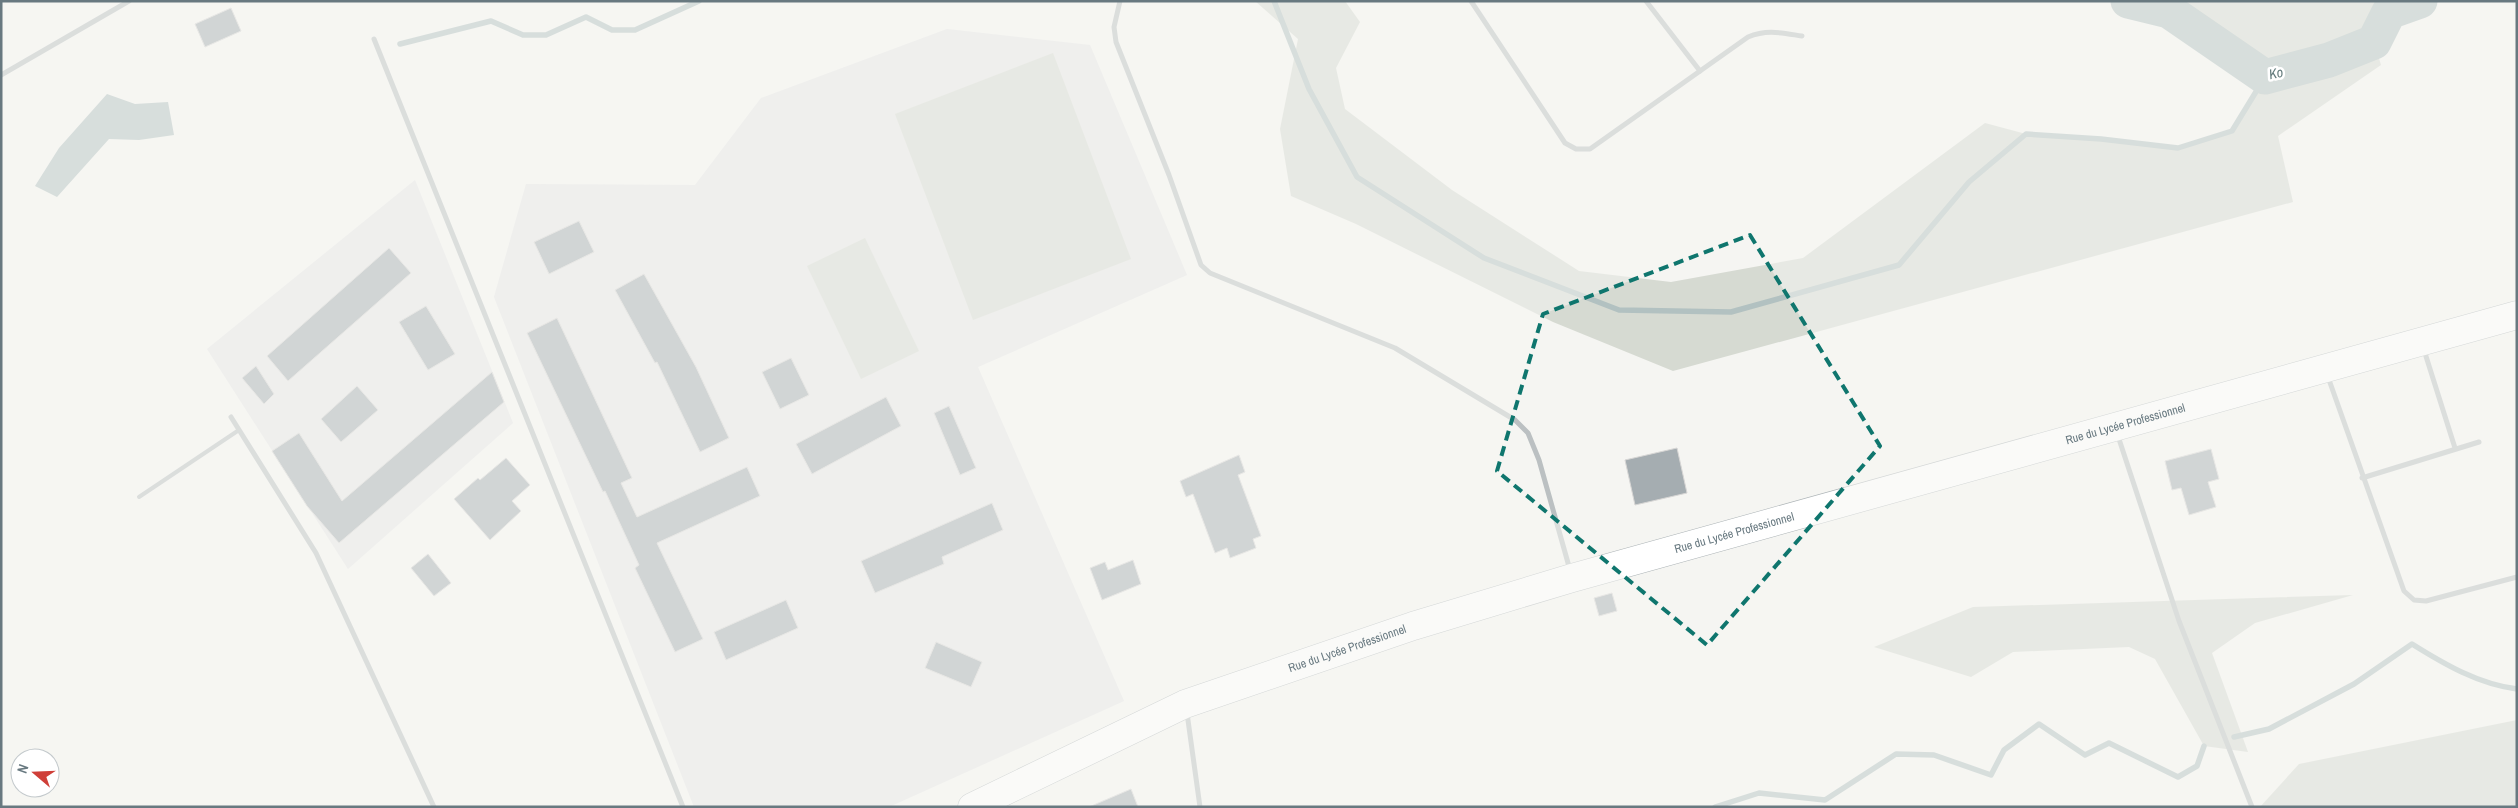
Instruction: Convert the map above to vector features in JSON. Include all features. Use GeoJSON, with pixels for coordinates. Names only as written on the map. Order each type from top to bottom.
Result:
{"type":"FeatureCollection","features":[{"type":"Feature","properties":{"kind":"main road","name":"Rue du Lycée Professionnel"},"geometry":{"type":"LineString","coordinates":[[972,807],[1185,704],[1413,626],[1572,578],[2326,370],[2517,315]]}},
{"type":"Feature","properties":{"kind":"street"},"geometry":{"type":"LineString","coordinates":[[1,75],[129,1]]}},
{"type":"Feature","properties":{"kind":"street"},"geometry":{"type":"LineString","coordinates":[[1120,1],[1114,27],[1116,42],[1169,175],[1201,265],[1210,274],[1395,348],[1515,420],[1528,433],[1539,460],[1572,578]]}},
{"type":"Feature","properties":{"kind":"street"},"geometry":{"type":"LineString","coordinates":[[1471,1],[1566,143],[1576,149],[1590,149],[1748,38],[1760,32],[1770,31],[1802,36]]}},
{"type":"Feature","properties":{"kind":"street"},"geometry":{"type":"LineString","coordinates":[[1646,1],[1700,71]]}},
{"type":"Feature","properties":{"kind":"street"},"geometry":{"type":"LineString","coordinates":[[374,39],[683,807]]}},
{"type":"Feature","properties":{"kind":"street"},"geometry":{"type":"LineString","coordinates":[[2421,342],[2454,448]]}},
{"type":"Feature","properties":{"kind":"street"},"geometry":{"type":"LineString","coordinates":[[2326,370],[2362,478],[2404,591],[2414,600],[2426,601],[2517,577]]}},
{"type":"Feature","properties":{"kind":"street"},"geometry":{"type":"LineString","coordinates":[[231,417],[316,553],[434,807]]}},
{"type":"Feature","properties":{"kind":"street"},"geometry":{"type":"LineString","coordinates":[[2115,427],[2179,621],[2252,807]]}},
{"type":"Feature","properties":{"kind":"street"},"geometry":{"type":"LineString","coordinates":[[2362,478],[2454,448],[2479,442]]}},
{"type":"Feature","properties":{"kind":"street"},"geometry":{"type":"LineString","coordinates":[[1185,704],[1200,807]]}},
{"type":"Feature","properties":{"kind":"lane"},"geometry":{"type":"LineString","coordinates":[[139,497],[239,430]]}},
{"type":"Feature","properties":{"kind":"highlighted area"},"geometry":{"type":"Polygon","coordinates":[[[1750,235],[1880,446],[1707,645],[1497,471],[1543,314],[1750,235]]]}},
{"type":"Feature","properties":{"kind":"shaded area"},"geometry":{"type":"Polygon","coordinates":[[[1255,1],[1345,1],[1360,22],[1336,68],[1345,109],[1452,190],[1579,271],[1671,282],[1803,258],[1985,123],[2026,134],[2101,139],[2178,148],[2232,131],[2264,77],[2169,11],[2170,1],[2420,1],[2389,12],[2374,42],[2381,65],[2278,136],[2293,202],[1673,371],[1553,322],[1356,224],[1291,196],[1280,129],[1298,39],[1255,1]]]}},
{"type":"Feature","properties":{"kind":"shaded area"},"geometry":{"type":"Polygon","coordinates":[[[947,29],[1090,45],[1187,275],[978,367],[1124,701],[889,807],[694,807],[494,297],[526,184],[695,185],[761,98],[947,29]]]}},
{"type":"Feature","properties":{"kind":"shaded area"},"geometry":{"type":"Polygon","coordinates":[[[1053,53],[1131,259],[973,320],[895,114],[1053,53]]]}},
{"type":"Feature","properties":{"kind":"shaded area"},"geometry":{"type":"Polygon","coordinates":[[[107,94],[135,104],[168,102],[174,135],[139,140],[109,139],[57,197],[35,186],[59,148],[107,94]]]}},
{"type":"Feature","properties":{"kind":"shaded area"},"geometry":{"type":"Polygon","coordinates":[[[415,180],[513,423],[348,569],[207,349],[415,180]]]}},
{"type":"Feature","properties":{"kind":"shaded area"},"geometry":{"type":"Polygon","coordinates":[[[865,238],[919,351],[861,379],[807,266],[865,238]]]}},
{"type":"Feature","properties":{"kind":"shaded area"},"geometry":{"type":"Polygon","coordinates":[[[2353,595],[2255,623],[2212,653],[2248,752],[2204,746],[2155,659],[2129,647],[2013,652],[1971,677],[1874,647],[1973,607],[2353,595]]]}},
{"type":"Feature","properties":{"kind":"shaded area"},"geometry":{"type":"Polygon","coordinates":[[[2517,720],[2517,807],[2260,807],[2299,764],[2517,720]]]}},
{"type":"Feature","properties":{"kind":"building"},"geometry":{"type":"Polygon","coordinates":[[[231,8],[241,31],[205,47],[195,24],[231,8]]]}},
{"type":"Feature","properties":{"kind":"building"},"geometry":{"type":"Polygon","coordinates":[[[579,221],[594,252],[549,274],[534,242],[579,221]]]}},
{"type":"Feature","properties":{"kind":"building"},"geometry":{"type":"Polygon","coordinates":[[[389,248],[411,273],[288,381],[267,356],[389,248]]]}},
{"type":"Feature","properties":{"kind":"building"},"geometry":{"type":"Polygon","coordinates":[[[644,274],[696,367],[729,438],[700,452],[657,362],[655,363],[615,290],[644,274]]]}},
{"type":"Feature","properties":{"kind":"building"},"geometry":{"type":"Polygon","coordinates":[[[426,306],[455,354],[428,370],[399,322],[426,306]]]}},
{"type":"Feature","properties":{"kind":"building"},"geometry":{"type":"Polygon","coordinates":[[[557,318],[632,478],[621,483],[637,517],[747,467],[760,496],[657,543],[703,639],[675,652],[635,568],[639,565],[605,491],[603,492],[527,333],[557,318]]]}},
{"type":"Feature","properties":{"kind":"building"},"geometry":{"type":"Polygon","coordinates":[[[791,358],[809,395],[780,409],[762,372],[791,358]]]}},
{"type":"Feature","properties":{"kind":"building"},"geometry":{"type":"Polygon","coordinates":[[[256,366],[274,394],[264,404],[242,378],[256,366]]]}},
{"type":"Feature","properties":{"kind":"building"},"geometry":{"type":"Polygon","coordinates":[[[492,372],[504,402],[339,543],[307,506],[272,451],[299,433],[342,501],[492,372]]]}},
{"type":"Feature","properties":{"kind":"building"},"geometry":{"type":"Polygon","coordinates":[[[357,386],[378,410],[341,442],[321,419],[357,386]]]}},
{"type":"Feature","properties":{"kind":"building"},"geometry":{"type":"Polygon","coordinates":[[[886,397],[901,426],[812,474],[796,444],[886,397]]]}},
{"type":"Feature","properties":{"kind":"building"},"geometry":{"type":"Polygon","coordinates":[[[949,406],[976,468],[960,475],[934,413],[949,406]]]}},
{"type":"Feature","properties":{"kind":"building"},"geometry":{"type":"Polygon","coordinates":[[[1677,448],[1687,493],[1635,505],[1625,460],[1677,448]]]}},
{"type":"Feature","properties":{"kind":"building"},"geometry":{"type":"Polygon","coordinates":[[[2211,449],[2219,479],[2208,482],[2216,507],[2189,515],[2181,488],[2172,490],[2165,461],[2211,449]]]}},
{"type":"Feature","properties":{"kind":"building"},"geometry":{"type":"Polygon","coordinates":[[[1239,455],[1245,472],[1238,475],[1261,536],[1253,539],[1256,548],[1230,558],[1227,548],[1215,553],[1193,494],[1186,497],[1180,481],[1239,455]]]}},
{"type":"Feature","properties":{"kind":"building"},"geometry":{"type":"Polygon","coordinates":[[[506,458],[530,485],[512,501],[521,511],[490,540],[454,499],[478,478],[480,480],[506,458]]]}},
{"type":"Feature","properties":{"kind":"building"},"geometry":{"type":"Polygon","coordinates":[[[992,503],[1003,530],[942,557],[944,564],[875,593],[861,561],[992,503]]]}},
{"type":"Feature","properties":{"kind":"building"},"geometry":{"type":"Polygon","coordinates":[[[428,554],[451,583],[434,596],[411,568],[428,554]]]}},
{"type":"Feature","properties":{"kind":"building"},"geometry":{"type":"Polygon","coordinates":[[[1133,560],[1141,584],[1102,600],[1090,568],[1105,562],[1108,570],[1133,560]]]}},
{"type":"Feature","properties":{"kind":"building"},"geometry":{"type":"Polygon","coordinates":[[[1612,593],[1617,611],[1599,616],[1594,598],[1612,593]]]}},
{"type":"Feature","properties":{"kind":"building"},"geometry":{"type":"Polygon","coordinates":[[[786,600],[798,628],[726,660],[714,632],[786,600]]]}},
{"type":"Feature","properties":{"kind":"building"},"geometry":{"type":"Polygon","coordinates":[[[936,642],[982,662],[971,687],[925,668],[936,642]]]}},
{"type":"Feature","properties":{"kind":"building"},"geometry":{"type":"Polygon","coordinates":[[[1131,789],[1138,807],[1089,807],[1131,789]]]}},
{"type":"Feature","properties":{"kind":"waterway"},"geometry":{"type":"LineString","coordinates":[[400,44],[491,21],[523,35],[546,35],[586,17],[612,30],[635,30],[699,1]]}},
{"type":"Feature","properties":{"kind":"waterway"},"geometry":{"type":"LineString","coordinates":[[1274,1],[1309,89],[1357,177],[1484,258],[1619,310],[1731,312],[1899,265],[1969,182],[2026,134],[2101,139],[2178,148],[2232,131],[2265,77]]}},
{"type":"Feature","properties":{"kind":"waterway","name":"Ko"},"geometry":{"type":"LineString","coordinates":[[2128,1],[2169,11],[2265,77],[2329,60],[2374,42],[2389,12],[2420,1]]}},
{"type":"Feature","properties":{"kind":"waterway"},"geometry":{"type":"LineString","coordinates":[[2234,737],[2269,729],[2354,684],[2412,644],[2436,659],[2475,678],[2517,689]]}},
{"type":"Feature","properties":{"kind":"waterway"},"geometry":{"type":"LineString","coordinates":[[1715,807],[1759,793],[1825,800],[1896,754],[1934,755],[1991,775],[2004,750],[2039,724],[2085,755],[2109,743],[2178,777],[2197,766],[2204,746]]}}]}
